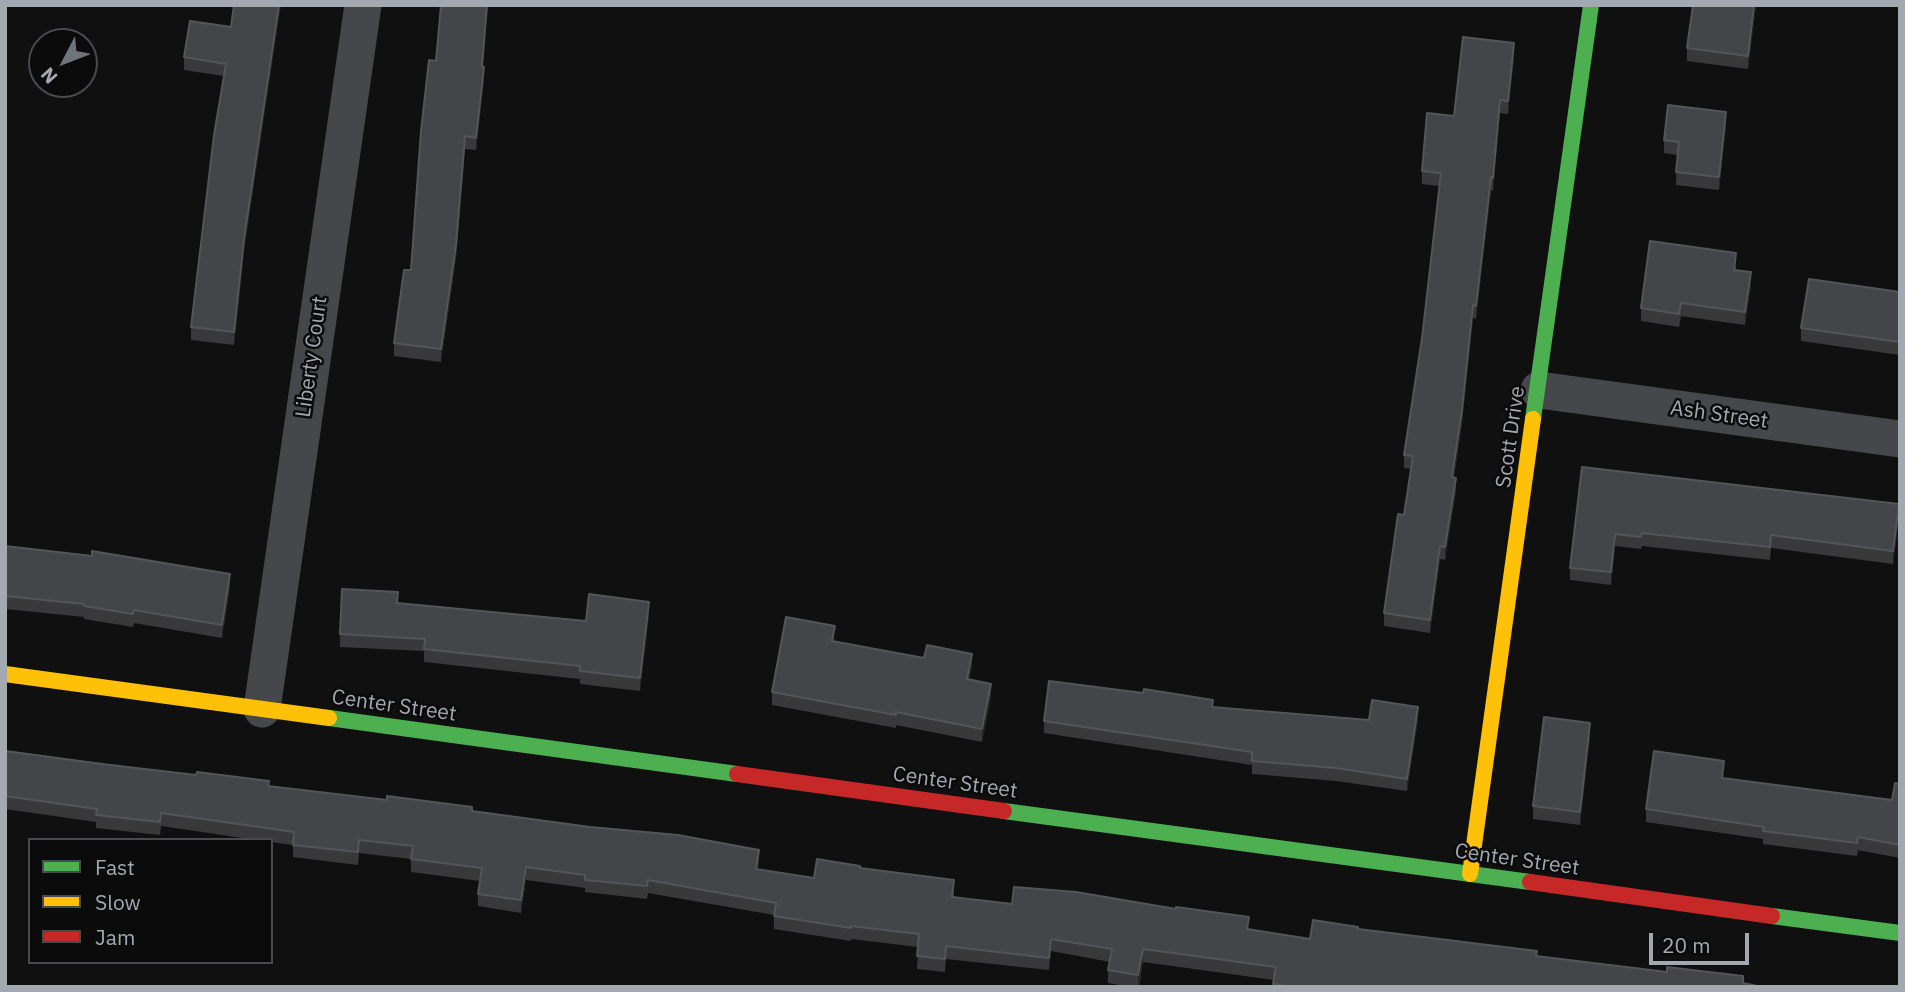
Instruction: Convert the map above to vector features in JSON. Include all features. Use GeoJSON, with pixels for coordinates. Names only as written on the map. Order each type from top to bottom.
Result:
{"type":"FeatureCollection","features":[{"type":"Feature","properties":{"kind":"street","name":"Liberty Court"},"geometry":{"type":"LineString","coordinates":[[262,709],[363,5]]}},
{"type":"Feature","properties":{"kind":"street","name":"Scott Drive"},"geometry":{"type":"LineString","coordinates":[[1470,874],[1591,5]]}},
{"type":"Feature","properties":{"kind":"street","name":"Ash Street"},"geometry":{"type":"LineString","coordinates":[[1539,390],[1900,439]]}},
{"type":"Feature","properties":{"kind":"street","name":"Center Street"},"geometry":{"type":"LineString","coordinates":[[5,674],[1900,933]]}},
{"type":"Feature","properties":{"kind":"building"},"geometry":{"type":"Polygon","coordinates":[[[234,5],[279,5],[244,239],[234,332],[191,327],[214,135],[226,64],[184,57],[190,21],[231,27],[234,5]]]}},
{"type":"Feature","properties":{"kind":"building"},"geometry":{"type":"Polygon","coordinates":[[[441,5],[487,5],[484,67],[476,138],[465,136],[456,245],[441,349],[394,343],[404,270],[411,270],[429,60],[436,61],[441,5]]]}},
{"type":"Feature","properties":{"kind":"building"},"geometry":{"type":"Polygon","coordinates":[[[1693,5],[1754,5],[1748,56],[1687,48],[1693,5]]]}},
{"type":"Feature","properties":{"kind":"building"},"geometry":{"type":"Polygon","coordinates":[[[1463,37],[1514,43],[1508,101],[1500,100],[1493,178],[1491,177],[1476,306],[1473,305],[1452,477],[1456,478],[1445,547],[1440,546],[1430,620],[1384,613],[1398,514],[1404,515],[1413,456],[1404,455],[1422,338],[1441,173],[1422,171],[1427,113],[1454,116],[1463,37]]]}},
{"type":"Feature","properties":{"kind":"building"},"geometry":{"type":"Polygon","coordinates":[[[1668,105],[1726,112],[1719,177],[1676,172],[1679,142],[1664,140],[1668,105]]]}},
{"type":"Feature","properties":{"kind":"building"},"geometry":{"type":"Polygon","coordinates":[[[1650,241],[1736,253],[1734,270],[1751,272],[1745,312],[1681,303],[1679,314],[1641,308],[1650,241]]]}},
{"type":"Feature","properties":{"kind":"building"},"geometry":{"type":"Polygon","coordinates":[[[1809,279],[1900,292],[1900,342],[1801,328],[1809,279]]]}},
{"type":"Feature","properties":{"kind":"building"},"geometry":{"type":"Polygon","coordinates":[[[1582,467],[1899,504],[1893,551],[1771,535],[1770,547],[1642,533],[1641,537],[1615,534],[1611,572],[1570,568],[1582,467]]]}},
{"type":"Feature","properties":{"kind":"building"},"geometry":{"type":"Polygon","coordinates":[[[5,546],[92,556],[92,551],[230,574],[222,625],[134,610],[133,614],[84,604],[5,596],[5,546]]]}},
{"type":"Feature","properties":{"kind":"building"},"geometry":{"type":"Polygon","coordinates":[[[342,589],[398,592],[397,603],[586,621],[589,594],[649,602],[640,678],[580,671],[580,666],[424,649],[425,639],[340,634],[342,589]]]}},
{"type":"Feature","properties":{"kind":"building"},"geometry":{"type":"Polygon","coordinates":[[[786,617],[835,626],[832,641],[924,658],[927,645],[972,654],[967,679],[991,684],[982,729],[772,692],[786,617]]]}},
{"type":"Feature","properties":{"kind":"building"},"geometry":{"type":"Polygon","coordinates":[[[1049,681],[1143,693],[1144,689],[1213,700],[1212,707],[1369,720],[1372,700],[1418,707],[1407,779],[1336,768],[1252,761],[1252,752],[1044,721],[1049,681]]]}},
{"type":"Feature","properties":{"kind":"building"},"geometry":{"type":"Polygon","coordinates":[[[1544,717],[1590,723],[1580,812],[1533,806],[1544,717]]]}},
{"type":"Feature","properties":{"kind":"building"},"geometry":{"type":"Polygon","coordinates":[[[5,751],[196,775],[197,772],[269,781],[268,786],[387,800],[387,796],[472,807],[472,811],[590,827],[678,835],[759,850],[756,869],[814,878],[817,859],[860,868],[954,880],[952,897],[1012,904],[1014,887],[1076,892],[1176,909],[1249,917],[1247,929],[1310,939],[1313,920],[1358,929],[1537,951],[1536,956],[1667,972],[1667,967],[1743,976],[1743,983],[1762,987],[1294,987],[1273,984],[1276,967],[1143,949],[1138,975],[1108,970],[1112,949],[1051,939],[1049,958],[946,946],[945,959],[917,956],[919,934],[851,928],[774,916],[776,903],[648,880],[647,886],[585,880],[585,875],[526,867],[521,900],[478,894],[482,868],[411,859],[413,846],[359,840],[358,852],[293,845],[294,832],[161,813],[160,822],[96,815],[97,809],[5,796],[5,751]]]}},
{"type":"Feature","properties":{"kind":"building"},"geometry":{"type":"Polygon","coordinates":[[[1654,751],[1724,761],[1722,778],[1892,800],[1895,783],[1900,784],[1900,845],[1858,837],[1857,843],[1763,831],[1764,827],[1646,809],[1654,751]]]}},
{"type":"Feature","properties":{"kind":"traffic: fast"},"geometry":{"type":"LineString","coordinates":[[1533,419],[1591,5]]}},
{"type":"Feature","properties":{"kind":"traffic: fast"},"geometry":{"type":"LineString","coordinates":[[329,718],[737,774]]}},
{"type":"Feature","properties":{"kind":"traffic: fast"},"geometry":{"type":"LineString","coordinates":[[1004,811],[1530,882]]}},
{"type":"Feature","properties":{"kind":"traffic: fast"},"geometry":{"type":"LineString","coordinates":[[1772,916],[1900,933]]}},
{"type":"Feature","properties":{"kind":"traffic: slow"},"geometry":{"type":"LineString","coordinates":[[1470,874],[1533,419]]}},
{"type":"Feature","properties":{"kind":"traffic: slow"},"geometry":{"type":"LineString","coordinates":[[5,674],[329,718]]}},
{"type":"Feature","properties":{"kind":"traffic: jam"},"geometry":{"type":"LineString","coordinates":[[737,774],[1004,811]]}},
{"type":"Feature","properties":{"kind":"traffic: jam"},"geometry":{"type":"LineString","coordinates":[[1530,882],[1772,916]]}}]}
